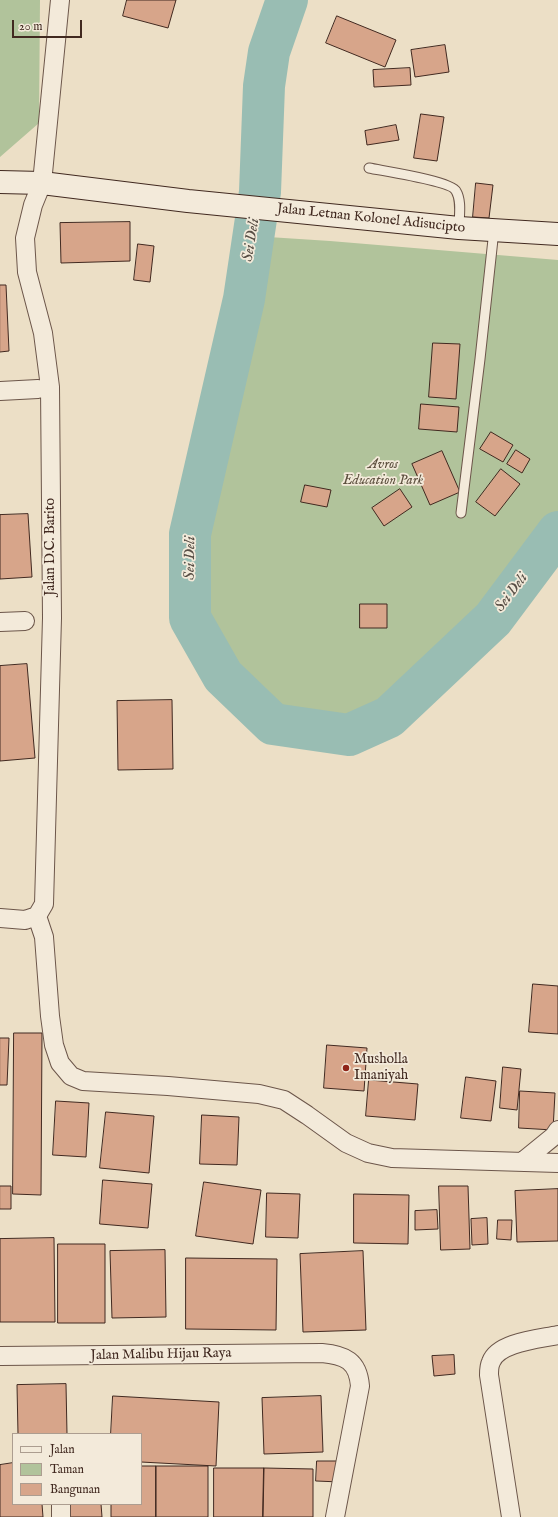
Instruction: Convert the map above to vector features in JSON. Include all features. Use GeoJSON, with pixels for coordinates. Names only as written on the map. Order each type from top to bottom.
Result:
{"type":"FeatureCollection","features":[{"type":"Feature","properties":{"kind":"main road","name":"Jalan Letnan Kolonel Adisucipto"},"geometry":{"type":"LineString","coordinates":[[0,182],[42,183],[188,201],[459,228],[558,234]]}},
{"type":"Feature","properties":{"kind":"street","name":"Jalan D.C. Barito"},"geometry":{"type":"LineString","coordinates":[[37,916],[44,904],[52,618],[50,387],[43,333],[27,272],[25,238],[33,205],[42,183],[60,0]]}},
{"type":"Feature","properties":{"kind":"street"},"geometry":{"type":"LineString","coordinates":[[0,391],[38,389]]}},
{"type":"Feature","properties":{"kind":"street"},"geometry":{"type":"LineString","coordinates":[[0,622],[25,621]]}},
{"type":"Feature","properties":{"kind":"street"},"geometry":{"type":"LineString","coordinates":[[0,918],[25,920],[37,916],[44,937],[50,1016],[54,1045],[60,1063],[71,1076],[83,1081],[168,1086],[259,1094],[284,1100],[307,1114],[346,1143],[368,1153],[392,1158],[558,1163]]}},
{"type":"Feature","properties":{"kind":"street"},"geometry":{"type":"LineString","coordinates":[[522,1162],[554,1136],[558,1130]]}},
{"type":"Feature","properties":{"kind":"street"},"geometry":{"type":"LineString","coordinates":[[511,1517],[489,1375],[491,1361],[499,1351],[511,1345],[558,1335]]}},
{"type":"Feature","properties":{"kind":"street","name":"Jalan Malibu Hijau Raya"},"geometry":{"type":"LineString","coordinates":[[0,1356],[322,1353],[337,1355],[348,1360],[356,1369],[360,1386],[335,1517]]}},
{"type":"Feature","properties":{"kind":"street"},"geometry":{"type":"LineString","coordinates":[[61,1505],[61,1517]]}},
{"type":"Feature","properties":{"kind":"lane"},"geometry":{"type":"LineString","coordinates":[[369,168],[420,178],[456,189],[459,200],[459,228]]}},
{"type":"Feature","properties":{"kind":"lane"},"geometry":{"type":"LineString","coordinates":[[461,513],[494,230]]}},
{"type":"Feature","properties":{"kind":"green space"},"geometry":{"type":"Polygon","coordinates":[[[0,0],[40,0],[39,123],[0,157],[0,0]]]}},
{"type":"Feature","properties":{"kind":"green space","name":"Avros Education Park"},"geometry":{"type":"Polygon","coordinates":[[[253,236],[558,260],[558,532],[493,619],[394,712],[349,735],[273,724],[223,676],[190,618],[190,562],[206,462],[253,236]]]}},
{"type":"Feature","properties":{"kind":"building"},"geometry":{"type":"Polygon","coordinates":[[[127,0],[176,0],[168,28],[123,16],[127,0]]]}},
{"type":"Feature","properties":{"kind":"building"},"geometry":{"type":"Polygon","coordinates":[[[337,16],[396,40],[385,67],[326,43],[337,16]]]}},
{"type":"Feature","properties":{"kind":"building"},"geometry":{"type":"Polygon","coordinates":[[[445,45],[449,72],[415,77],[411,50],[445,45]]]}},
{"type":"Feature","properties":{"kind":"building"},"geometry":{"type":"Polygon","coordinates":[[[410,68],[411,85],[374,87],[373,70],[410,68]]]}},
{"type":"Feature","properties":{"kind":"building"},"geometry":{"type":"Polygon","coordinates":[[[421,114],[444,117],[437,161],[414,158],[421,114]]]}},
{"type":"Feature","properties":{"kind":"building"},"geometry":{"type":"Polygon","coordinates":[[[396,125],[399,140],[367,145],[365,131],[396,125]]]}},
{"type":"Feature","properties":{"kind":"building"},"geometry":{"type":"Polygon","coordinates":[[[476,183],[493,185],[489,218],[473,217],[476,183]]]}},
{"type":"Feature","properties":{"kind":"building"},"geometry":{"type":"Polygon","coordinates":[[[130,222],[130,261],[61,263],[60,223],[130,222]]]}},
{"type":"Feature","properties":{"kind":"building"},"geometry":{"type":"Polygon","coordinates":[[[138,244],[154,246],[150,282],[134,280],[138,244]]]}},
{"type":"Feature","properties":{"kind":"building"},"geometry":{"type":"Polygon","coordinates":[[[0,285],[6,285],[9,351],[0,352],[0,285]]]}},
{"type":"Feature","properties":{"kind":"building"},"geometry":{"type":"Polygon","coordinates":[[[433,343],[460,344],[456,399],[429,397],[433,343]]]}},
{"type":"Feature","properties":{"kind":"building"},"geometry":{"type":"Polygon","coordinates":[[[421,404],[459,407],[457,432],[419,429],[421,404]]]}},
{"type":"Feature","properties":{"kind":"building"},"geometry":{"type":"Polygon","coordinates":[[[491,432],[513,445],[503,462],[480,449],[491,432]]]}},
{"type":"Feature","properties":{"kind":"building"},"geometry":{"type":"Polygon","coordinates":[[[516,450],[530,459],[522,473],[507,464],[516,450]]]}},
{"type":"Feature","properties":{"kind":"building"},"geometry":{"type":"Polygon","coordinates":[[[442,451],[460,492],[430,505],[412,464],[442,451]]]}},
{"type":"Feature","properties":{"kind":"building"},"geometry":{"type":"Polygon","coordinates":[[[501,469],[520,484],[495,516],[476,502],[501,469]]]}},
{"type":"Feature","properties":{"kind":"building"},"geometry":{"type":"Polygon","coordinates":[[[305,485],[331,490],[327,507],[301,502],[305,485]]]}},
{"type":"Feature","properties":{"kind":"building"},"geometry":{"type":"Polygon","coordinates":[[[400,489],[412,507],[384,526],[372,508],[400,489]]]}},
{"type":"Feature","properties":{"kind":"building"},"geometry":{"type":"Polygon","coordinates":[[[28,514],[32,577],[0,579],[0,515],[28,514]]]}},
{"type":"Feature","properties":{"kind":"building"},"geometry":{"type":"Polygon","coordinates":[[[360,604],[387,604],[387,628],[360,628],[360,604]]]}},
{"type":"Feature","properties":{"kind":"building"},"geometry":{"type":"Polygon","coordinates":[[[27,664],[35,758],[0,761],[0,666],[27,664]]]}},
{"type":"Feature","properties":{"kind":"building"},"geometry":{"type":"Polygon","coordinates":[[[172,700],[173,769],[118,770],[117,701],[172,700]]]}},
{"type":"Feature","properties":{"kind":"building"},"geometry":{"type":"Polygon","coordinates":[[[533,984],[558,986],[558,1034],[529,1032],[533,984]]]}},
{"type":"Feature","properties":{"kind":"building"},"geometry":{"type":"Polygon","coordinates":[[[14,1033],[42,1033],[41,1195],[13,1194],[14,1033]]]}},
{"type":"Feature","properties":{"kind":"building"},"geometry":{"type":"Polygon","coordinates":[[[0,1038],[9,1038],[7,1085],[0,1085],[0,1038]]]}},
{"type":"Feature","properties":{"kind":"building","name":"Musholla Imaniyah"},"geometry":{"type":"Polygon","coordinates":[[[327,1045],[367,1048],[364,1091],[324,1088],[327,1045]]]}},
{"type":"Feature","properties":{"kind":"building"},"geometry":{"type":"Polygon","coordinates":[[[503,1067],[521,1069],[517,1110],[500,1108],[503,1067]]]}},
{"type":"Feature","properties":{"kind":"building"},"geometry":{"type":"Polygon","coordinates":[[[466,1077],[496,1081],[491,1121],[461,1118],[466,1077]]]}},
{"type":"Feature","properties":{"kind":"building"},"geometry":{"type":"Polygon","coordinates":[[[369,1080],[418,1084],[415,1120],[366,1116],[369,1080]]]}},
{"type":"Feature","properties":{"kind":"building"},"geometry":{"type":"Polygon","coordinates":[[[520,1091],[555,1093],[553,1130],[519,1128],[520,1091]]]}},
{"type":"Feature","properties":{"kind":"building"},"geometry":{"type":"Polygon","coordinates":[[[56,1101],[89,1103],[86,1157],[53,1155],[56,1101]]]}},
{"type":"Feature","properties":{"kind":"building"},"geometry":{"type":"Polygon","coordinates":[[[106,1112],[154,1116],[149,1173],[100,1168],[106,1112]]]}},
{"type":"Feature","properties":{"kind":"building"},"geometry":{"type":"Polygon","coordinates":[[[202,1115],[239,1117],[237,1165],[200,1164],[202,1115]]]}},
{"type":"Feature","properties":{"kind":"building"},"geometry":{"type":"Polygon","coordinates":[[[103,1180],[152,1184],[148,1228],[100,1224],[103,1180]]]}},
{"type":"Feature","properties":{"kind":"building"},"geometry":{"type":"Polygon","coordinates":[[[204,1182],[261,1190],[253,1244],[196,1236],[204,1182]]]}},
{"type":"Feature","properties":{"kind":"building"},"geometry":{"type":"Polygon","coordinates":[[[0,1186],[11,1186],[11,1209],[0,1209],[0,1186]]]}},
{"type":"Feature","properties":{"kind":"building"},"geometry":{"type":"Polygon","coordinates":[[[439,1186],[468,1186],[470,1249],[441,1250],[439,1186]]]}},
{"type":"Feature","properties":{"kind":"building"},"geometry":{"type":"Polygon","coordinates":[[[558,1189],[558,1241],[517,1242],[515,1191],[558,1189]]]}},
{"type":"Feature","properties":{"kind":"building"},"geometry":{"type":"Polygon","coordinates":[[[267,1193],[300,1194],[298,1238],[266,1237],[267,1193]]]}},
{"type":"Feature","properties":{"kind":"building"},"geometry":{"type":"Polygon","coordinates":[[[354,1194],[409,1195],[408,1244],[354,1243],[354,1194]]]}},
{"type":"Feature","properties":{"kind":"building"},"geometry":{"type":"Polygon","coordinates":[[[437,1210],[438,1229],[415,1230],[415,1211],[437,1210]]]}},
{"type":"Feature","properties":{"kind":"building"},"geometry":{"type":"Polygon","coordinates":[[[487,1218],[488,1244],[472,1245],[471,1219],[487,1218]]]}},
{"type":"Feature","properties":{"kind":"building"},"geometry":{"type":"Polygon","coordinates":[[[498,1220],[512,1220],[511,1240],[497,1239],[498,1220]]]}},
{"type":"Feature","properties":{"kind":"building"},"geometry":{"type":"Polygon","coordinates":[[[54,1238],[55,1322],[0,1322],[0,1239],[54,1238]]]}},
{"type":"Feature","properties":{"kind":"building"},"geometry":{"type":"Polygon","coordinates":[[[58,1244],[105,1244],[105,1323],[58,1323],[58,1244]]]}},
{"type":"Feature","properties":{"kind":"building"},"geometry":{"type":"Polygon","coordinates":[[[165,1250],[166,1317],[112,1318],[110,1251],[165,1250]]]}},
{"type":"Feature","properties":{"kind":"building"},"geometry":{"type":"Polygon","coordinates":[[[363,1251],[366,1330],[303,1332],[300,1254],[363,1251]]]}},
{"type":"Feature","properties":{"kind":"building"},"geometry":{"type":"Polygon","coordinates":[[[186,1258],[277,1259],[276,1330],[186,1329],[186,1258]]]}},
{"type":"Feature","properties":{"kind":"building"},"geometry":{"type":"Polygon","coordinates":[[[454,1355],[455,1374],[434,1376],[432,1356],[454,1355]]]}},
{"type":"Feature","properties":{"kind":"building"},"geometry":{"type":"Polygon","coordinates":[[[66,1384],[67,1433],[18,1433],[17,1385],[66,1384]]]}},
{"type":"Feature","properties":{"kind":"building"},"geometry":{"type":"Polygon","coordinates":[[[113,1396],[219,1402],[216,1466],[142,1462],[142,1433],[111,1433],[113,1396]]]}},
{"type":"Feature","properties":{"kind":"building"},"geometry":{"type":"Polygon","coordinates":[[[321,1396],[323,1452],[264,1454],[262,1398],[321,1396]]]}},
{"type":"Feature","properties":{"kind":"building"},"geometry":{"type":"Polygon","coordinates":[[[317,1461],[341,1461],[340,1482],[316,1481],[317,1461]]]}},
{"type":"Feature","properties":{"kind":"building"},"geometry":{"type":"Polygon","coordinates":[[[12,1463],[12,1505],[42,1505],[43,1517],[0,1517],[0,1465],[12,1463]]]}},
{"type":"Feature","properties":{"kind":"building"},"geometry":{"type":"Polygon","coordinates":[[[142,1466],[156,1466],[156,1517],[111,1517],[111,1505],[142,1505],[142,1466]]]}},
{"type":"Feature","properties":{"kind":"building"},"geometry":{"type":"Polygon","coordinates":[[[156,1466],[208,1466],[208,1517],[156,1517],[156,1466]]]}},
{"type":"Feature","properties":{"kind":"building"},"geometry":{"type":"Polygon","coordinates":[[[214,1468],[264,1468],[263,1517],[214,1517],[214,1468]]]}},
{"type":"Feature","properties":{"kind":"building"},"geometry":{"type":"Polygon","coordinates":[[[264,1468],[313,1469],[313,1517],[263,1517],[264,1468]]]}},
{"type":"Feature","properties":{"kind":"building"},"geometry":{"type":"Polygon","coordinates":[[[68,1505],[101,1505],[102,1517],[68,1517],[68,1505]]]}},
{"type":"Feature","properties":{"kind":"waterway","name":"Sei Deli"},"geometry":{"type":"LineString","coordinates":[[287,0],[269,52],[264,86],[260,192],[244,299],[190,534],[190,618],[223,676],[273,724],[349,735],[389,717],[493,619],[558,532]]}},
{"type":"Feature","properties":{"kind":"place","name":"Musholla Imaniyah"},"geometry":{"type":"Point","coordinates":[346,1068]}}]}
